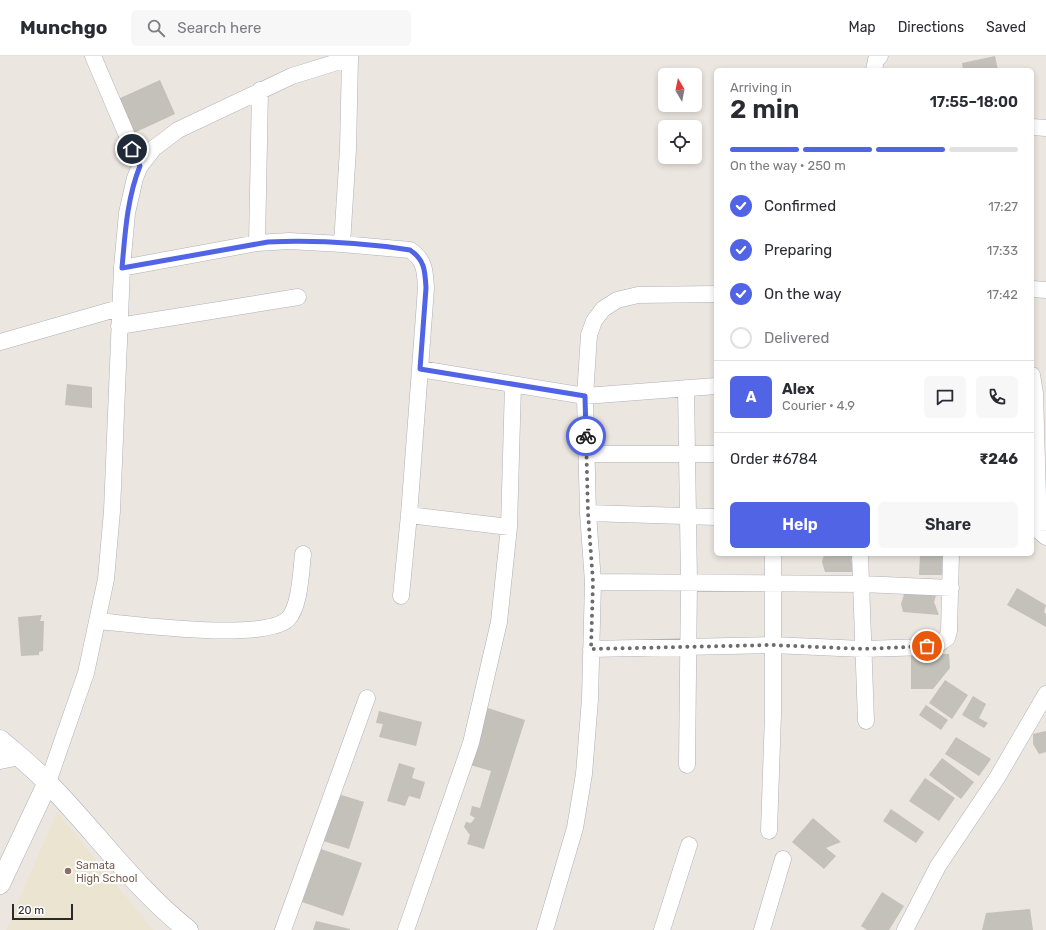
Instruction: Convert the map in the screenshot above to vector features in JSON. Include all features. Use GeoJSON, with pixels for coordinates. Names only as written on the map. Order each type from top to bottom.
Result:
{"type":"FeatureCollection","features":[{"type":"Feature","properties":{"kind":"street"},"geometry":{"type":"LineString","coordinates":[[93,56],[140,166]]}},
{"type":"Feature","properties":{"kind":"street"},"geometry":{"type":"LineString","coordinates":[[0,884],[48,782],[86,673],[106,579],[112,511],[119,308],[122,268],[127,213],[135,178],[140,166],[154,148],[178,130],[292,76],[353,56],[342,244]]}},
{"type":"Feature","properties":{"kind":"street"},"geometry":{"type":"LineString","coordinates":[[874,68],[876,60],[880,56]]}},
{"type":"Feature","properties":{"kind":"street"},"geometry":{"type":"LineString","coordinates":[[257,243],[260,90]]}},
{"type":"Feature","properties":{"kind":"street"},"geometry":{"type":"LineString","coordinates":[[1034,127],[1046,128]]}},
{"type":"Feature","properties":{"kind":"street"},"geometry":{"type":"LineString","coordinates":[[122,268],[257,243],[289,241],[404,249],[410,250],[419,256],[423,266],[426,288],[409,515],[401,596]]}},
{"type":"Feature","properties":{"kind":"street"},"geometry":{"type":"LineString","coordinates":[[1034,289],[1046,290]]}},
{"type":"Feature","properties":{"kind":"street"},"geometry":{"type":"LineString","coordinates":[[545,930],[575,828],[581,789],[590,699],[593,582],[588,513],[585,396],[590,335],[594,321],[603,309],[617,300],[638,295],[714,294]]}},
{"type":"Feature","properties":{"kind":"street"},"geometry":{"type":"LineString","coordinates":[[119,326],[298,297]]}},
{"type":"Feature","properties":{"kind":"street"},"geometry":{"type":"LineString","coordinates":[[0,342],[119,308]]}},
{"type":"Feature","properties":{"kind":"street"},"geometry":{"type":"LineString","coordinates":[[420,369],[585,396],[714,386]]}},
{"type":"Feature","properties":{"kind":"street"},"geometry":{"type":"LineString","coordinates":[[406,930],[472,743],[499,622],[509,527],[513,385]]}},
{"type":"Feature","properties":{"kind":"street"},"geometry":{"type":"LineString","coordinates":[[686,388],[689,582],[688,765]]}},
{"type":"Feature","properties":{"kind":"street"},"geometry":{"type":"LineString","coordinates":[[1034,393],[1034,452],[1039,532]]}},
{"type":"Feature","properties":{"kind":"street"},"geometry":{"type":"LineString","coordinates":[[587,454],[714,454]]}},
{"type":"Feature","properties":{"kind":"street"},"geometry":{"type":"LineString","coordinates":[[588,513],[714,517]]}},
{"type":"Feature","properties":{"kind":"street"},"geometry":{"type":"LineString","coordinates":[[409,515],[509,527]]}},
{"type":"Feature","properties":{"kind":"street"},"geometry":{"type":"LineString","coordinates":[[97,621],[184,628],[247,630],[276,626],[288,619],[295,608],[303,554]]}},
{"type":"Feature","properties":{"kind":"street"},"geometry":{"type":"LineString","coordinates":[[770,831],[773,714],[773,556]]}},
{"type":"Feature","properties":{"kind":"street"},"geometry":{"type":"LineString","coordinates":[[860,556],[866,721]]}},
{"type":"Feature","properties":{"kind":"street"},"geometry":{"type":"LineString","coordinates":[[591,649],[772,645],[864,649],[927,646],[938,644],[947,638],[949,631],[951,556]]}},
{"type":"Feature","properties":{"kind":"street"},"geometry":{"type":"LineString","coordinates":[[593,582],[862,584],[950,588]]}},
{"type":"Feature","properties":{"kind":"street"},"geometry":{"type":"LineString","coordinates":[[906,930],[938,866],[997,778],[1046,694]]}},
{"type":"Feature","properties":{"kind":"street"},"geometry":{"type":"LineString","coordinates":[[283,930],[367,698]]}},
{"type":"Feature","properties":{"kind":"street"},"geometry":{"type":"LineString","coordinates":[[0,740],[48,782],[122,865],[176,920],[188,930]]}},
{"type":"Feature","properties":{"kind":"street"},"geometry":{"type":"LineString","coordinates":[[0,761],[20,757]]}},
{"type":"Feature","properties":{"kind":"street"},"geometry":{"type":"LineString","coordinates":[[662,930],[689,845]]}},
{"type":"Feature","properties":{"kind":"street"},"geometry":{"type":"LineString","coordinates":[[762,930],[783,859]]}},
{"type":"Feature","properties":{"kind":"shaded area","name":"Samata High School"},"geometry":{"type":"Polygon","coordinates":[[[57,812],[153,930],[6,930],[57,812]]]}},
{"type":"Feature","properties":{"kind":"building"},"geometry":{"type":"Polygon","coordinates":[[[995,56],[998,68],[963,68],[962,63],[995,56]]]}},
{"type":"Feature","properties":{"kind":"building"},"geometry":{"type":"Polygon","coordinates":[[[160,80],[175,114],[134,133],[118,99],[160,80]]]}},
{"type":"Feature","properties":{"kind":"building"},"geometry":{"type":"Polygon","coordinates":[[[67,384],[92,387],[92,408],[65,405],[67,384]]]}},
{"type":"Feature","properties":{"kind":"building"},"geometry":{"type":"Polygon","coordinates":[[[824,556],[853,556],[851,560],[855,572],[825,572],[822,562],[824,556]]]}},
{"type":"Feature","properties":{"kind":"building"},"geometry":{"type":"Polygon","coordinates":[[[920,556],[943,556],[942,575],[919,575],[920,556]]]}},
{"type":"Feature","properties":{"kind":"building"},"geometry":{"type":"Polygon","coordinates":[[[1017,588],[1046,605],[1044,612],[1046,614],[1046,627],[1007,605],[1017,588]]]}},
{"type":"Feature","properties":{"kind":"building"},"geometry":{"type":"Polygon","coordinates":[[[905,591],[937,592],[934,602],[939,615],[903,612],[901,604],[905,591]]]}},
{"type":"Feature","properties":{"kind":"building"},"geometry":{"type":"Polygon","coordinates":[[[42,615],[40,621],[44,621],[43,651],[39,652],[39,655],[21,656],[18,617],[42,615]]]}},
{"type":"Feature","properties":{"kind":"building"},"geometry":{"type":"Polygon","coordinates":[[[911,654],[949,654],[950,668],[933,689],[911,689],[911,654]]]}},
{"type":"Feature","properties":{"kind":"building"},"geometry":{"type":"Polygon","coordinates":[[[945,680],[968,695],[952,719],[929,703],[945,680]]]}},
{"type":"Feature","properties":{"kind":"building"},"geometry":{"type":"Polygon","coordinates":[[[973,696],[986,704],[979,718],[988,723],[984,728],[962,715],[973,696]]]}},
{"type":"Feature","properties":{"kind":"building"},"geometry":{"type":"Polygon","coordinates":[[[926,705],[948,720],[941,730],[919,715],[926,705]]]}},
{"type":"Feature","properties":{"kind":"building"},"geometry":{"type":"Polygon","coordinates":[[[485,707],[525,720],[484,849],[467,844],[470,835],[464,827],[466,822],[471,823],[475,818],[470,815],[472,806],[480,808],[491,771],[467,764],[485,707]]]}},
{"type":"Feature","properties":{"kind":"building"},"geometry":{"type":"Polygon","coordinates":[[[379,711],[422,722],[416,746],[379,737],[383,724],[376,723],[379,711]]]}},
{"type":"Feature","properties":{"kind":"building"},"geometry":{"type":"Polygon","coordinates":[[[1046,731],[1046,752],[1039,754],[1033,744],[1033,734],[1046,731]]]}},
{"type":"Feature","properties":{"kind":"building"},"geometry":{"type":"Polygon","coordinates":[[[956,737],[991,759],[979,776],[945,754],[956,737]]]}},
{"type":"Feature","properties":{"kind":"building"},"geometry":{"type":"Polygon","coordinates":[[[942,758],[974,782],[961,799],[929,775],[942,758]]]}},
{"type":"Feature","properties":{"kind":"building"},"geometry":{"type":"Polygon","coordinates":[[[399,763],[415,768],[412,778],[425,782],[420,799],[409,796],[405,806],[387,801],[399,763]]]}},
{"type":"Feature","properties":{"kind":"building"},"geometry":{"type":"Polygon","coordinates":[[[925,778],[955,798],[939,821],[909,801],[925,778]]]}},
{"type":"Feature","properties":{"kind":"building"},"geometry":{"type":"Polygon","coordinates":[[[335,793],[364,802],[349,849],[320,840],[335,793]]]}},
{"type":"Feature","properties":{"kind":"building"},"geometry":{"type":"Polygon","coordinates":[[[891,809],[924,832],[916,843],[883,821],[891,809]]]}},
{"type":"Feature","properties":{"kind":"building"},"geometry":{"type":"Polygon","coordinates":[[[813,818],[841,842],[826,848],[836,856],[824,869],[792,842],[813,818]]]}},
{"type":"Feature","properties":{"kind":"building"},"geometry":{"type":"Polygon","coordinates":[[[321,849],[362,863],[343,916],[302,902],[321,849]]]}},
{"type":"Feature","properties":{"kind":"building"},"geometry":{"type":"Polygon","coordinates":[[[882,892],[904,906],[889,930],[867,930],[861,926],[882,892]]]}},
{"type":"Feature","properties":{"kind":"building"},"geometry":{"type":"Polygon","coordinates":[[[1030,909],[1033,930],[982,930],[986,913],[1030,909]]]}},
{"type":"Feature","properties":{"kind":"building"},"geometry":{"type":"Polygon","coordinates":[[[316,921],[350,929],[350,930],[313,930],[316,921]]]}},
{"type":"Feature","properties":{"kind":"way so far"},"geometry":{"type":"LineString","coordinates":[[586,436],[588,513],[593,582],[591,649],[772,645],[864,649],[927,646]]}},
{"type":"Feature","properties":{"kind":"place","name":"Samata High School"},"geometry":{"type":"Point","coordinates":[68,871]}},
{"type":"Feature","properties":{"kind":"route"},"geometry":{"type":"LineString","coordinates":[[132,149],[140,166],[135,178],[127,213],[122,268],[268,242],[289,241],[393,247],[410,250],[419,256],[425,275],[426,288],[420,369],[585,396],[586,436]]}}]}
